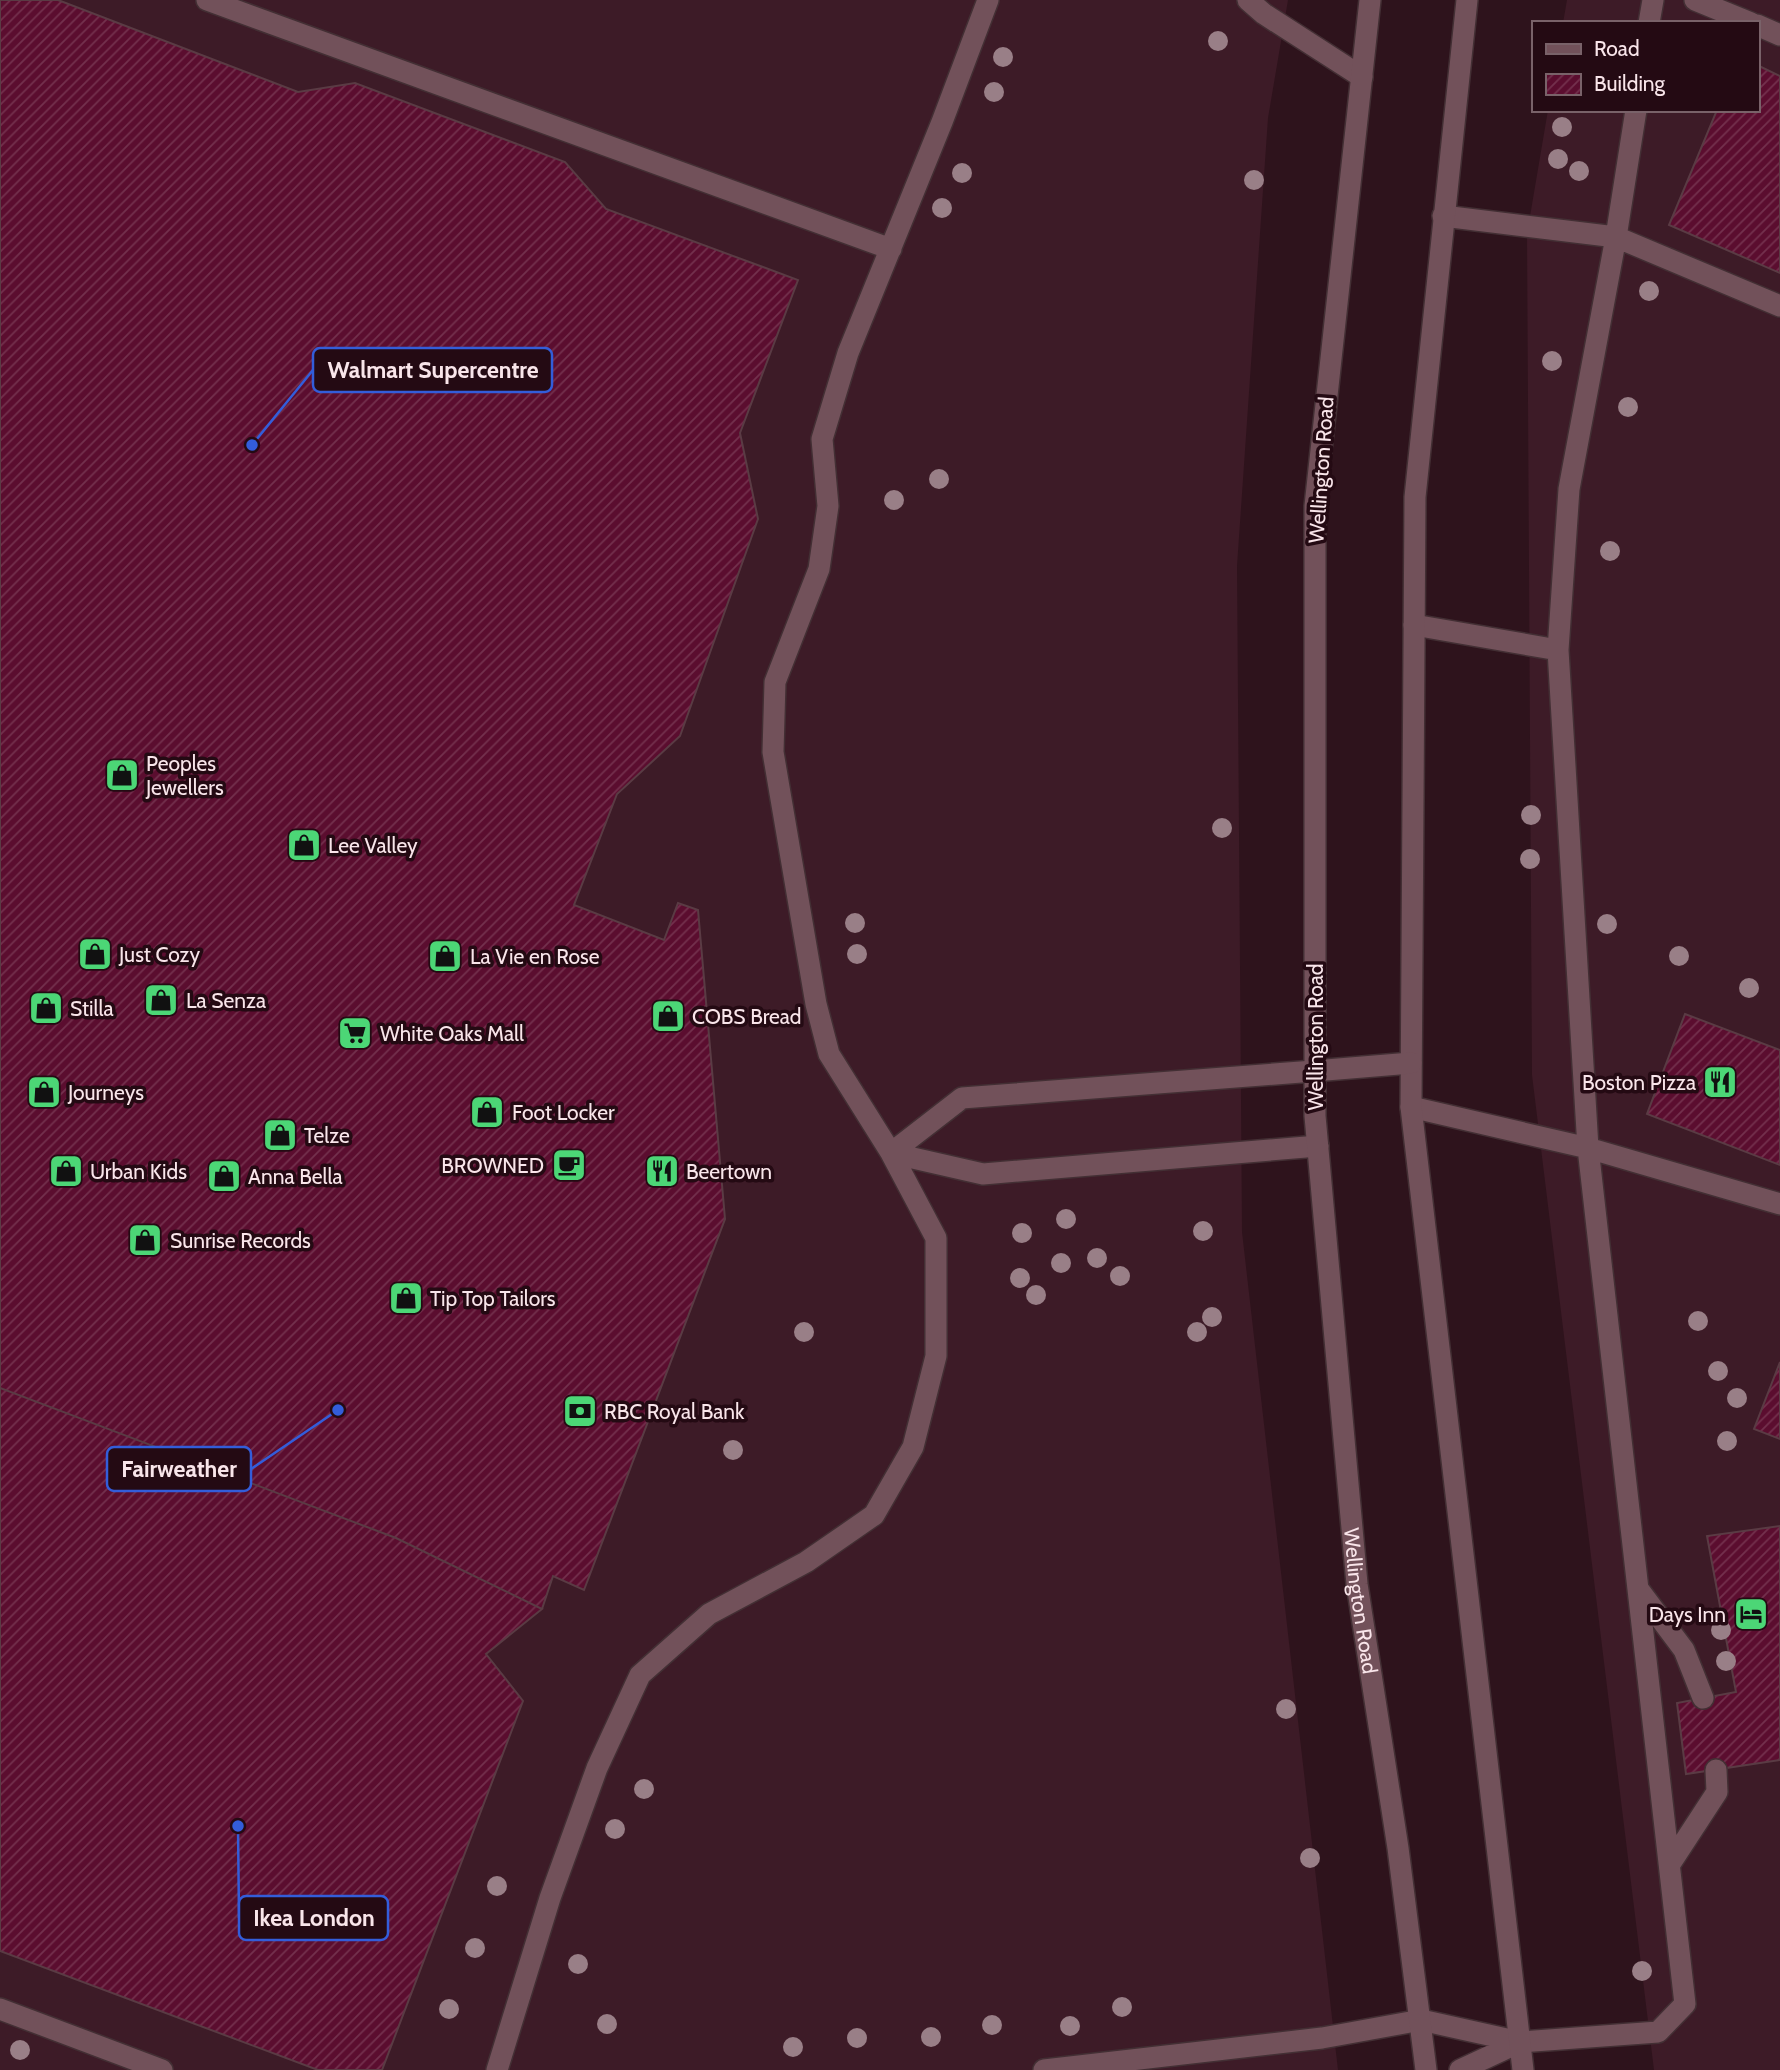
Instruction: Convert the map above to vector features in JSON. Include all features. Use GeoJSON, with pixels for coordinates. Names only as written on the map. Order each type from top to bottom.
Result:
{"type":"FeatureCollection","features":[{"type":"Feature","properties":{"kind":"main road"},"geometry":{"type":"LineString","coordinates":[[207,0],[891,249]]}},
{"type":"Feature","properties":{"kind":"main road"},"geometry":{"type":"LineString","coordinates":[[497,2070],[550,1898],[597,1768],[640,1675],[709,1614],[806,1562],[874,1515],[913,1447],[936,1356],[936,1238],[891,1153],[829,1055],[816,1004],[773,752],[775,682],[819,569],[828,506],[822,439],[848,353],[988,0]]}},
{"type":"Feature","properties":{"kind":"main road"},"geometry":{"type":"LineString","coordinates":[[1248,0],[1264,14],[1362,77]]}},
{"type":"Feature","properties":{"kind":"main road","name":"Wellington Road"},"geometry":{"type":"LineString","coordinates":[[1370,0],[1315,506],[1314,1071],[1318,1146],[1357,1584],[1426,2070]]}},
{"type":"Feature","properties":{"kind":"main road"},"geometry":{"type":"LineString","coordinates":[[1467,0],[1415,497],[1411,1107],[1523,2070]]}},
{"type":"Feature","properties":{"kind":"main road"},"geometry":{"type":"LineString","coordinates":[[1649,21],[1653,0]]}},
{"type":"Feature","properties":{"kind":"main road"},"geometry":{"type":"LineString","coordinates":[[1695,0],[1746,21]]}},
{"type":"Feature","properties":{"kind":"main road"},"geometry":{"type":"LineString","coordinates":[[1759,26],[1780,35]]}},
{"type":"Feature","properties":{"kind":"main road"},"geometry":{"type":"LineString","coordinates":[[1044,2070],[1322,2038],[1421,2020],[1520,2042],[1658,2032],[1685,2004],[1588,1148],[1558,650],[1569,489],[1616,237],[1636,112]]}},
{"type":"Feature","properties":{"kind":"main road"},"geometry":{"type":"LineString","coordinates":[[1443,216],[1616,237],[1780,306]]}},
{"type":"Feature","properties":{"kind":"main road"},"geometry":{"type":"LineString","coordinates":[[1414,625],[1558,650]]}},
{"type":"Feature","properties":{"kind":"main road"},"geometry":{"type":"LineString","coordinates":[[891,1153],[962,1098],[1411,1063]]}},
{"type":"Feature","properties":{"kind":"main road"},"geometry":{"type":"LineString","coordinates":[[1411,1107],[1588,1148],[1780,1204]]}},
{"type":"Feature","properties":{"kind":"main road"},"geometry":{"type":"LineString","coordinates":[[891,1153],[983,1174],[1318,1146]]}},
{"type":"Feature","properties":{"kind":"main road"},"geometry":{"type":"LineString","coordinates":[[1638,1589],[1684,1650],[1703,1698]]}},
{"type":"Feature","properties":{"kind":"main road"},"geometry":{"type":"LineString","coordinates":[[1670,1864],[1717,1792],[1716,1770]]}},
{"type":"Feature","properties":{"kind":"main road"},"geometry":{"type":"LineString","coordinates":[[0,2009],[162,2070]]}},
{"type":"Feature","properties":{"kind":"main road"},"geometry":{"type":"LineString","coordinates":[[1460,2070],[1520,2042]]}},
{"type":"Feature","properties":{"kind":"shaded area"},"geometry":{"type":"Polygon","coordinates":[[[0,0],[1288,0],[1268,118],[1237,566],[1242,1232],[1338,2070],[0,2070],[0,0]]]}},
{"type":"Feature","properties":{"kind":"shaded area"},"geometry":{"type":"Polygon","coordinates":[[[1567,0],[1780,0],[1780,2070],[1654,2070],[1532,1075],[1527,234],[1548,112],[1759,112],[1759,21],[1563,21],[1567,0]]]}},
{"type":"Feature","properties":{"kind":"building","name":"White Oaks Mall"},"geometry":{"type":"Polygon","coordinates":[[[0,0],[58,0],[298,92],[355,83],[565,162],[606,209],[798,280],[740,433],[758,519],[680,736],[617,794],[574,905],[664,940],[678,903],[698,910],[725,1219],[584,1590],[553,1576],[542,1609],[486,1654],[523,1701],[382,2070],[318,2070],[0,1951],[0,0]]]}},
{"type":"Feature","properties":{"kind":"building"},"geometry":{"type":"Polygon","coordinates":[[[1759,66],[1780,76],[1780,273],[1669,225],[1716,112],[1759,112],[1759,66]]]}},
{"type":"Feature","properties":{"kind":"building","name":"Boston Pizza"},"geometry":{"type":"Polygon","coordinates":[[[1685,1014],[1780,1050],[1780,1165],[1647,1114],[1685,1014]]]}},
{"type":"Feature","properties":{"kind":"building"},"geometry":{"type":"Polygon","coordinates":[[[1780,1362],[1780,1439],[1754,1429],[1780,1362]]]}},
{"type":"Feature","properties":{"kind":"building"},"geometry":{"type":"Polygon","coordinates":[[[0,1388],[396,1538],[542,1609],[486,1654],[523,1701],[382,2070],[318,2070],[0,1951],[0,1388]]]}},
{"type":"Feature","properties":{"kind":"building","name":"Days Inn"},"geometry":{"type":"Polygon","coordinates":[[[1780,1526],[1780,1760],[1686,1774],[1677,1703],[1736,1692],[1707,1536],[1780,1526]]]}},
{"type":"Feature","properties":{"kind":"place","name":"Walmart Supercentre"},"geometry":{"type":"Point","coordinates":[252,445]}},
{"type":"Feature","properties":{"kind":"place","name":"Peoples Jewellers"},"geometry":{"type":"Point","coordinates":[122,775]}},
{"type":"Feature","properties":{"kind":"place","name":"Lee Valley"},"geometry":{"type":"Point","coordinates":[304,845]}},
{"type":"Feature","properties":{"kind":"place","name":"Just Cozy"},"geometry":{"type":"Point","coordinates":[95,954]}},
{"type":"Feature","properties":{"kind":"place","name":"La Vie en Rose"},"geometry":{"type":"Point","coordinates":[445,956]}},
{"type":"Feature","properties":{"kind":"place","name":"La Senza"},"geometry":{"type":"Point","coordinates":[161,1000]}},
{"type":"Feature","properties":{"kind":"place","name":"Stilla"},"geometry":{"type":"Point","coordinates":[46,1008]}},
{"type":"Feature","properties":{"kind":"place","name":"COBS Bread"},"geometry":{"type":"Point","coordinates":[668,1016]}},
{"type":"Feature","properties":{"kind":"place","name":"White Oaks Mall"},"geometry":{"type":"Point","coordinates":[355,1033]}},
{"type":"Feature","properties":{"kind":"place","name":"Boston Pizza"},"geometry":{"type":"Point","coordinates":[1720,1082]}},
{"type":"Feature","properties":{"kind":"place","name":"Journeys"},"geometry":{"type":"Point","coordinates":[44,1092]}},
{"type":"Feature","properties":{"kind":"place","name":"Foot Locker"},"geometry":{"type":"Point","coordinates":[487,1112]}},
{"type":"Feature","properties":{"kind":"place","name":"Telze"},"geometry":{"type":"Point","coordinates":[280,1135]}},
{"type":"Feature","properties":{"kind":"place","name":"BROWNED"},"geometry":{"type":"Point","coordinates":[569,1165]}},
{"type":"Feature","properties":{"kind":"place","name":"Urban Kids"},"geometry":{"type":"Point","coordinates":[66,1171]}},
{"type":"Feature","properties":{"kind":"place","name":"Beertown"},"geometry":{"type":"Point","coordinates":[662,1171]}},
{"type":"Feature","properties":{"kind":"place","name":"Anna Bella"},"geometry":{"type":"Point","coordinates":[224,1176]}},
{"type":"Feature","properties":{"kind":"place","name":"Sunrise Records"},"geometry":{"type":"Point","coordinates":[145,1240]}},
{"type":"Feature","properties":{"kind":"place","name":"Tip Top Tailors"},"geometry":{"type":"Point","coordinates":[406,1298]}},
{"type":"Feature","properties":{"kind":"place","name":"Fairweather"},"geometry":{"type":"Point","coordinates":[338,1410]}},
{"type":"Feature","properties":{"kind":"place","name":"RBC Royal Bank"},"geometry":{"type":"Point","coordinates":[580,1411]}},
{"type":"Feature","properties":{"kind":"place","name":"Days Inn"},"geometry":{"type":"Point","coordinates":[1751,1614]}},
{"type":"Feature","properties":{"kind":"place","name":"Ikea London"},"geometry":{"type":"Point","coordinates":[238,1826]}}]}
